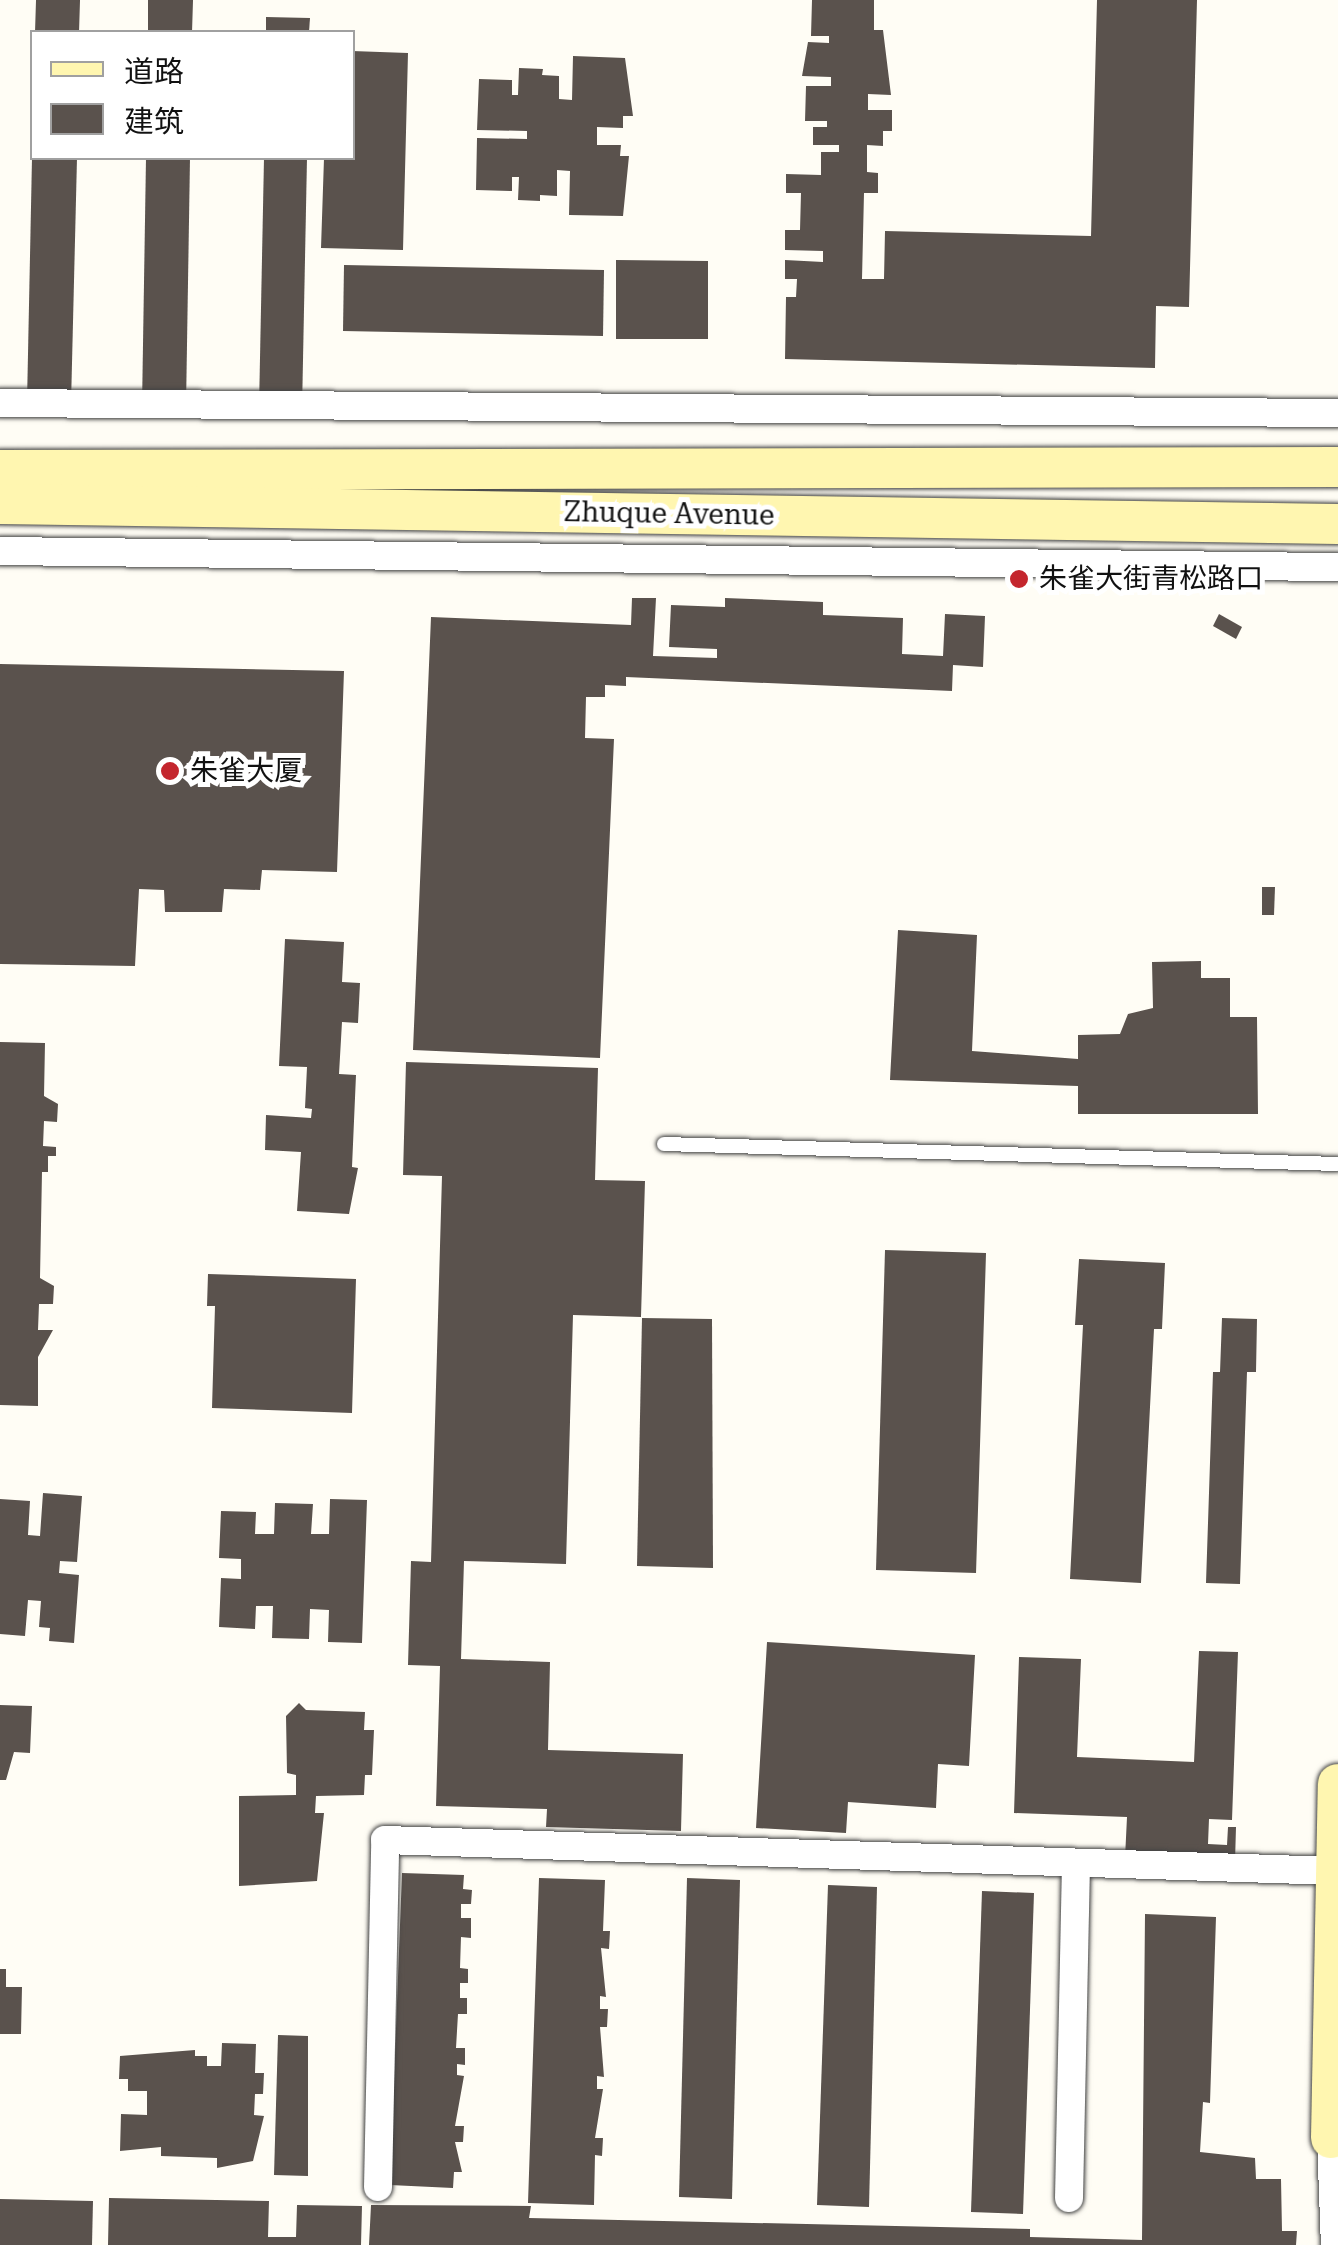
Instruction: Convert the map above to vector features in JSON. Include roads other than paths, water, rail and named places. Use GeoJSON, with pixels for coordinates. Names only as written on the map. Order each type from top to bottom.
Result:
{"type":"FeatureCollection","features":[{"type":"Feature","properties":{"kind":"main road","name":"Zhuque Avenue"},"geometry":{"type":"LineString","coordinates":[[0,470],[1338,467]]}},
{"type":"Feature","properties":{"kind":"main road","name":"Zhuque Avenue"},"geometry":{"type":"LineString","coordinates":[[0,504],[1338,524]]}},
{"type":"Feature","properties":{"kind":"main road"},"geometry":{"type":"LineString","coordinates":[[1331,2138],[1338,1784]]}},
{"type":"Feature","properties":{"kind":"street"},"geometry":{"type":"LineString","coordinates":[[0,403],[1338,413]]}},
{"type":"Feature","properties":{"kind":"street","name":"Zhuque Avenue"},"geometry":{"type":"LineString","coordinates":[[0,551],[1338,567]]}},
{"type":"Feature","properties":{"kind":"street"},"geometry":{"type":"LineString","coordinates":[[378,2187],[385,1840],[1336,1871]]}},
{"type":"Feature","properties":{"kind":"street"},"geometry":{"type":"LineString","coordinates":[[1069,2198],[1076,1863]]}},
{"type":"Feature","properties":{"kind":"street"},"geometry":{"type":"LineString","coordinates":[[1331,2138],[1335,2245]]}},
{"type":"Feature","properties":{"kind":"lane"},"geometry":{"type":"LineString","coordinates":[[664,1144],[1338,1164]]}},
{"type":"Feature","properties":{"kind":"place","name":"朱雀大街青松路口"},"geometry":{"type":"Point","coordinates":[1019,579]}},
{"type":"Feature","properties":{"kind":"place","name":"朱雀大厦"},"geometry":{"type":"Point","coordinates":[170,771]}}]}
